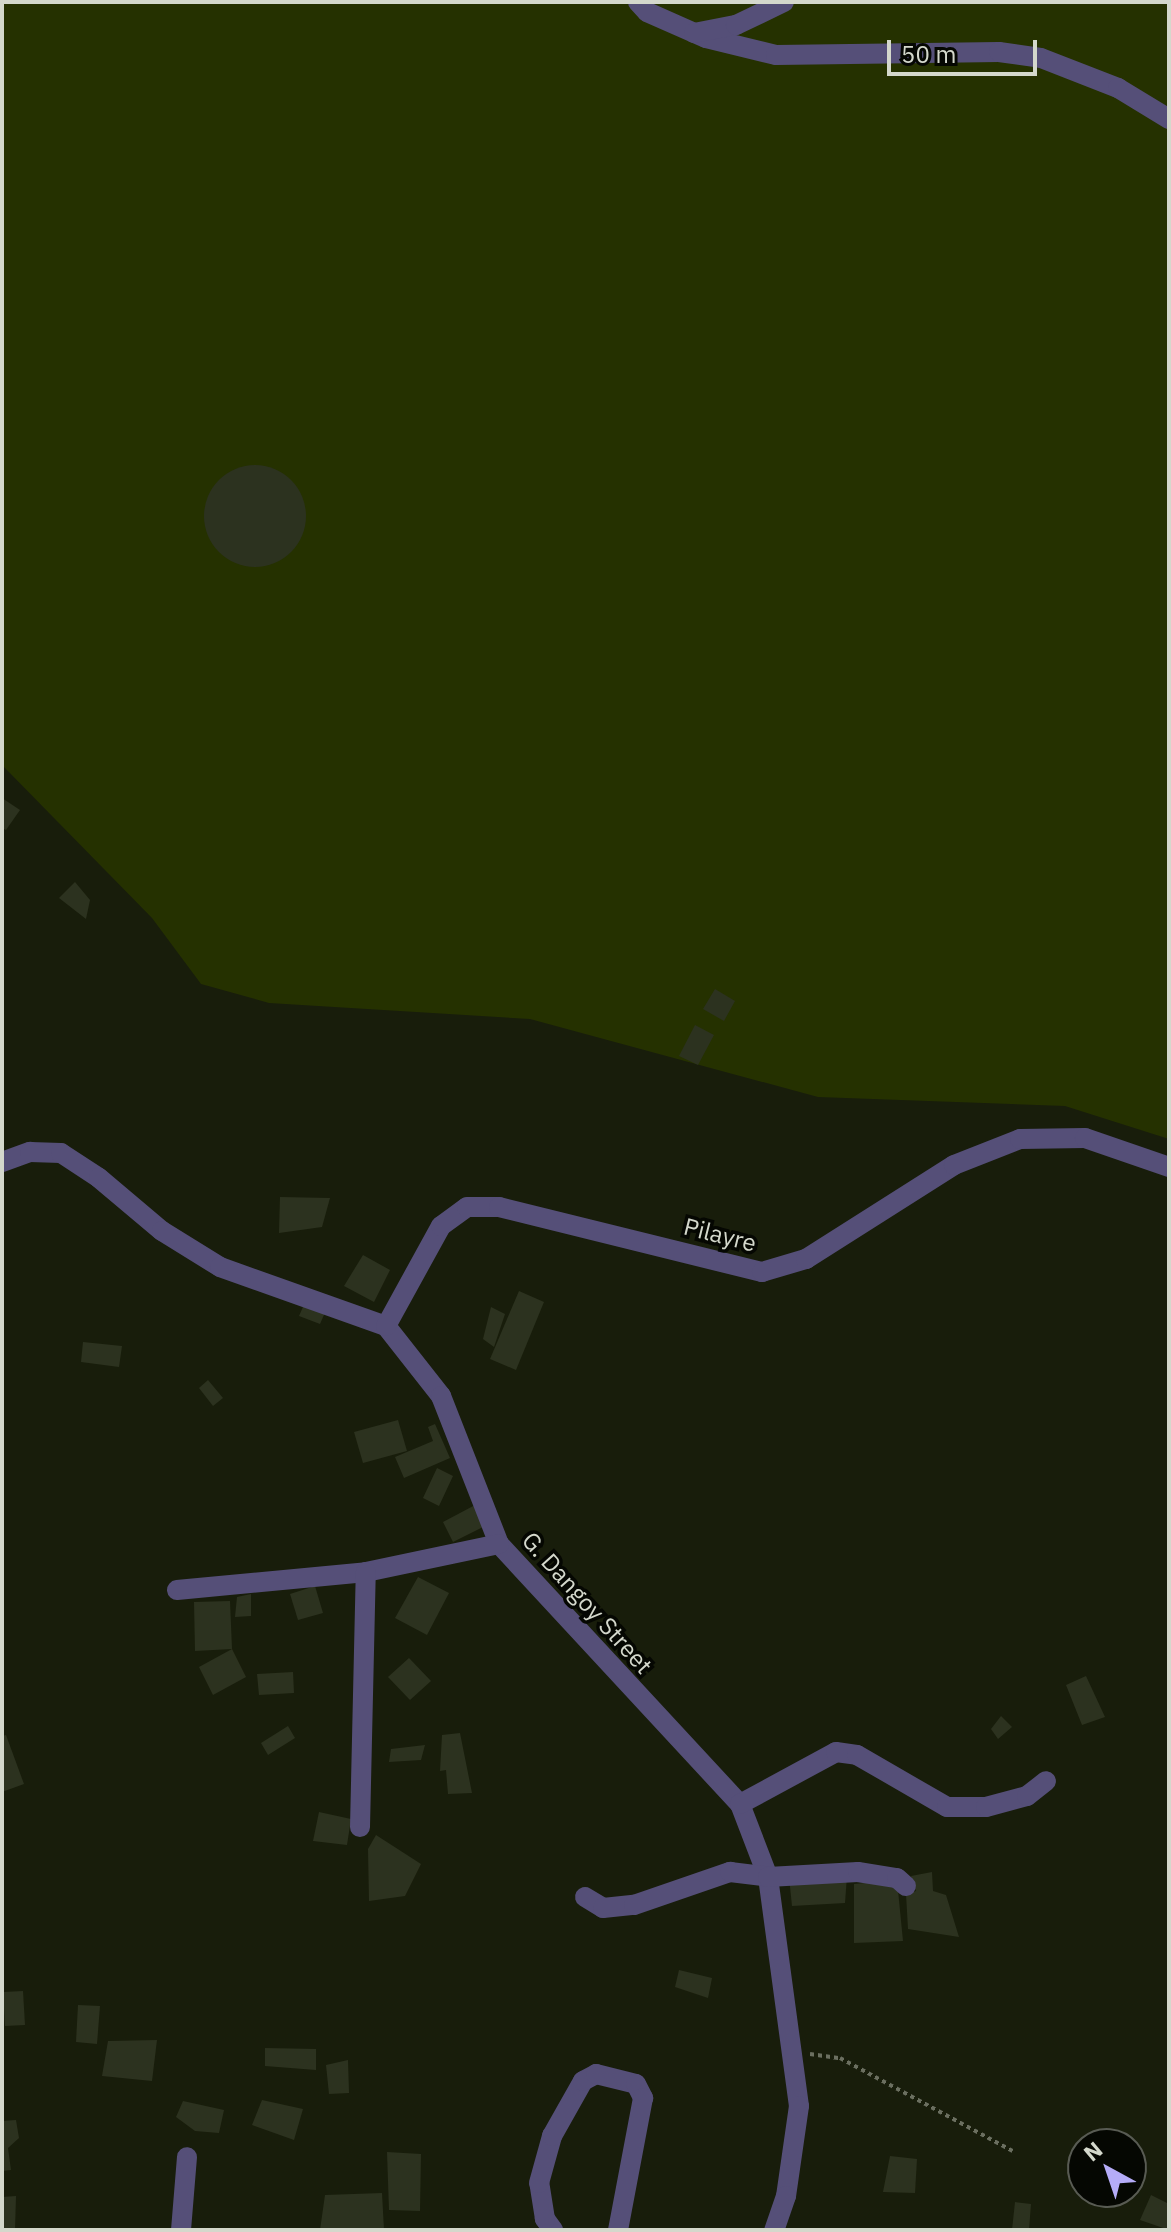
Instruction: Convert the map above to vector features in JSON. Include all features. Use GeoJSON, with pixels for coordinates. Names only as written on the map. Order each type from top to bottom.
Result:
{"type":"FeatureCollection","features":[{"type":"Feature","properties":{"kind":"street"},"geometry":{"type":"LineString","coordinates":[[638,2],[647,12],[742,51],[809,59],[999,52],[1041,58],[1118,88],[1169,119]]}},
{"type":"Feature","properties":{"kind":"street"},"geometry":{"type":"LineString","coordinates":[[694,33],[736,25],[784,2]]}},
{"type":"Feature","properties":{"kind":"street","name":"Pilayre"},"geometry":{"type":"LineString","coordinates":[[386,1326],[441,1226],[467,1207],[499,1207],[762,1272],[806,1259],[954,1165],[1020,1139],[1085,1138],[1169,1167]]}},
{"type":"Feature","properties":{"kind":"street"},"geometry":{"type":"LineString","coordinates":[[2,1162],[30,1152],[61,1153],[99,1178],[162,1231],[220,1267],[386,1326]]}},
{"type":"Feature","properties":{"kind":"street","name":"G. Dangoy Street"},"geometry":{"type":"LineString","coordinates":[[386,1326],[441,1396],[499,1544],[740,1804],[768,1877],[799,2106],[786,2196],[774,2230]]}},
{"type":"Feature","properties":{"kind":"street"},"geometry":{"type":"LineString","coordinates":[[177,1590],[366,1572],[499,1544]]}},
{"type":"Feature","properties":{"kind":"street"},"geometry":{"type":"LineString","coordinates":[[360,1827],[366,1572]]}},
{"type":"Feature","properties":{"kind":"street"},"geometry":{"type":"LineString","coordinates":[[740,1804],[836,1752],[857,1755],[947,1807],[986,1807],[1027,1796],[1046,1781]]}},
{"type":"Feature","properties":{"kind":"street"},"geometry":{"type":"LineString","coordinates":[[585,1897],[603,1908],[616,1907],[730,1872],[768,1877],[858,1872],[897,1878],[906,1886]]}},
{"type":"Feature","properties":{"kind":"street"},"geometry":{"type":"LineString","coordinates":[[553,2230],[545,2219],[539,2183],[543,2167],[572,2097],[596,2074],[636,2084],[643,2098],[618,2230]]}},
{"type":"Feature","properties":{"kind":"street"},"geometry":{"type":"LineString","coordinates":[[181,2230],[187,2157]]}},
{"type":"Feature","properties":{"kind":"path"},"geometry":{"type":"LineString","coordinates":[[792,2051],[840,2058],[1013,2151]]}},
{"type":"Feature","properties":{"kind":"green space"},"geometry":{"type":"Polygon","coordinates":[[[2,2],[1169,2],[1169,1139],[1065,1106],[818,1097],[530,1019],[269,1003],[201,984],[152,918],[2,765],[2,2]]]}},
{"type":"Feature","properties":{"kind":"building"},"geometry":{"type":"Polygon","coordinates":[[[255,465],[274,469],[291,480],[302,497],[306,516],[302,535],[291,552],[274,563],[255,567],[236,563],[219,552],[208,535],[204,516],[208,497],[219,480],[236,469],[255,465]]]}},
{"type":"Feature","properties":{"kind":"building"},"geometry":{"type":"Polygon","coordinates":[[[2,798],[20,810],[6,830],[2,828],[2,798]]]}},
{"type":"Feature","properties":{"kind":"building"},"geometry":{"type":"Polygon","coordinates":[[[75,882],[90,900],[86,919],[59,898],[75,882]]]}},
{"type":"Feature","properties":{"kind":"building"},"geometry":{"type":"Polygon","coordinates":[[[715,989],[735,1001],[724,1021],[703,1009],[715,989]]]}},
{"type":"Feature","properties":{"kind":"building"},"geometry":{"type":"Polygon","coordinates":[[[695,1025],[714,1035],[698,1065],[679,1056],[695,1025]]]}},
{"type":"Feature","properties":{"kind":"building"},"geometry":{"type":"Polygon","coordinates":[[[280,1197],[330,1198],[322,1227],[279,1233],[280,1197]]]}},
{"type":"Feature","properties":{"kind":"building"},"geometry":{"type":"Polygon","coordinates":[[[363,1255],[390,1270],[374,1302],[344,1286],[363,1255]]]}},
{"type":"Feature","properties":{"kind":"building"},"geometry":{"type":"Polygon","coordinates":[[[519,1291],[544,1302],[516,1370],[490,1359],[519,1291]]]}},
{"type":"Feature","properties":{"kind":"building"},"geometry":{"type":"Polygon","coordinates":[[[306,1300],[327,1308],[320,1324],[299,1316],[306,1300]]]}},
{"type":"Feature","properties":{"kind":"building"},"geometry":{"type":"Polygon","coordinates":[[[491,1307],[505,1314],[494,1347],[483,1339],[491,1307]]]}},
{"type":"Feature","properties":{"kind":"building"},"geometry":{"type":"Polygon","coordinates":[[[83,1342],[122,1346],[119,1367],[81,1362],[83,1342]]]}},
{"type":"Feature","properties":{"kind":"building"},"geometry":{"type":"Polygon","coordinates":[[[208,1380],[223,1398],[213,1406],[199,1388],[208,1380]]]}},
{"type":"Feature","properties":{"kind":"building"},"geometry":{"type":"Polygon","coordinates":[[[398,1420],[407,1451],[363,1463],[354,1432],[398,1420]]]}},
{"type":"Feature","properties":{"kind":"building"},"geometry":{"type":"Polygon","coordinates":[[[435,1424],[450,1458],[404,1478],[395,1457],[433,1441],[428,1427],[435,1424]]]}},
{"type":"Feature","properties":{"kind":"building"},"geometry":{"type":"Polygon","coordinates":[[[437,1468],[453,1476],[439,1506],[423,1498],[437,1468]]]}},
{"type":"Feature","properties":{"kind":"building"},"geometry":{"type":"Polygon","coordinates":[[[477,1504],[487,1525],[453,1542],[443,1522],[477,1504]]]}},
{"type":"Feature","properties":{"kind":"building"},"geometry":{"type":"Polygon","coordinates":[[[418,1577],[449,1593],[427,1635],[395,1618],[418,1577]]]}},
{"type":"Feature","properties":{"kind":"building"},"geometry":{"type":"Polygon","coordinates":[[[315,1586],[323,1613],[298,1620],[290,1594],[315,1586]]]}},
{"type":"Feature","properties":{"kind":"building"},"geometry":{"type":"Polygon","coordinates":[[[251,1594],[251,1616],[235,1617],[237,1597],[251,1594]]]}},
{"type":"Feature","properties":{"kind":"building"},"geometry":{"type":"Polygon","coordinates":[[[230,1601],[232,1649],[195,1651],[194,1602],[230,1601]]]}},
{"type":"Feature","properties":{"kind":"building"},"geometry":{"type":"Polygon","coordinates":[[[232,1649],[246,1677],[213,1695],[199,1667],[232,1649]]]}},
{"type":"Feature","properties":{"kind":"building"},"geometry":{"type":"Polygon","coordinates":[[[409,1658],[431,1681],[410,1700],[388,1677],[409,1658]]]}},
{"type":"Feature","properties":{"kind":"building"},"geometry":{"type":"Polygon","coordinates":[[[293,1672],[294,1693],[259,1695],[257,1674],[293,1672]]]}},
{"type":"Feature","properties":{"kind":"building"},"geometry":{"type":"Polygon","coordinates":[[[1086,1676],[1105,1717],[1082,1725],[1066,1685],[1086,1676]]]}},
{"type":"Feature","properties":{"kind":"building"},"geometry":{"type":"Polygon","coordinates":[[[1001,1716],[1012,1727],[998,1739],[991,1729],[1001,1716]]]}},
{"type":"Feature","properties":{"kind":"building"},"geometry":{"type":"Polygon","coordinates":[[[288,1726],[295,1738],[268,1755],[261,1743],[288,1726]]]}},
{"type":"Feature","properties":{"kind":"building"},"geometry":{"type":"Polygon","coordinates":[[[460,1733],[472,1793],[448,1794],[446,1770],[440,1771],[442,1735],[460,1733]]]}},
{"type":"Feature","properties":{"kind":"building"},"geometry":{"type":"Polygon","coordinates":[[[6,1735],[24,1784],[2,1792],[2,1736],[6,1735]]]}},
{"type":"Feature","properties":{"kind":"building"},"geometry":{"type":"Polygon","coordinates":[[[425,1745],[421,1760],[389,1762],[391,1749],[425,1745]]]}},
{"type":"Feature","properties":{"kind":"building"},"geometry":{"type":"Polygon","coordinates":[[[319,1812],[351,1819],[347,1845],[313,1841],[319,1812]]]}},
{"type":"Feature","properties":{"kind":"building"},"geometry":{"type":"Polygon","coordinates":[[[376,1835],[421,1864],[405,1896],[369,1901],[368,1849],[376,1835]]]}},
{"type":"Feature","properties":{"kind":"building"},"geometry":{"type":"Polygon","coordinates":[[[932,1872],[933,1891],[946,1895],[959,1937],[908,1929],[906,1894],[916,1891],[911,1876],[932,1872]]]}},
{"type":"Feature","properties":{"kind":"building"},"geometry":{"type":"Polygon","coordinates":[[[847,1876],[845,1903],[792,1906],[789,1877],[847,1876]]]}},
{"type":"Feature","properties":{"kind":"building"},"geometry":{"type":"Polygon","coordinates":[[[897,1880],[903,1941],[854,1943],[854,1884],[897,1880]]]}},
{"type":"Feature","properties":{"kind":"building"},"geometry":{"type":"Polygon","coordinates":[[[679,1970],[712,1978],[708,1998],[675,1987],[679,1970]]]}},
{"type":"Feature","properties":{"kind":"building"},"geometry":{"type":"Polygon","coordinates":[[[23,1991],[25,2025],[5,2026],[3,1992],[23,1991]]]}},
{"type":"Feature","properties":{"kind":"building"},"geometry":{"type":"Polygon","coordinates":[[[78,2005],[100,2006],[97,2044],[76,2042],[78,2005]]]}},
{"type":"Feature","properties":{"kind":"building"},"geometry":{"type":"Polygon","coordinates":[[[157,2040],[152,2081],[102,2076],[108,2041],[157,2040]]]}},
{"type":"Feature","properties":{"kind":"building"},"geometry":{"type":"Polygon","coordinates":[[[265,2048],[316,2049],[316,2070],[265,2066],[265,2048]]]}},
{"type":"Feature","properties":{"kind":"building"},"geometry":{"type":"Polygon","coordinates":[[[348,2060],[349,2093],[329,2094],[326,2065],[348,2060]]]}},
{"type":"Feature","properties":{"kind":"building"},"geometry":{"type":"Polygon","coordinates":[[[262,2100],[303,2109],[294,2140],[252,2125],[262,2100]]]}},
{"type":"Feature","properties":{"kind":"building"},"geometry":{"type":"Polygon","coordinates":[[[183,2101],[224,2110],[219,2133],[195,2131],[176,2117],[183,2101]]]}},
{"type":"Feature","properties":{"kind":"building"},"geometry":{"type":"Polygon","coordinates":[[[16,2120],[19,2138],[8,2148],[11,2170],[2,2171],[2,2121],[16,2120]]]}},
{"type":"Feature","properties":{"kind":"building"},"geometry":{"type":"Polygon","coordinates":[[[387,2152],[421,2154],[420,2211],[389,2210],[387,2152]]]}},
{"type":"Feature","properties":{"kind":"building"},"geometry":{"type":"Polygon","coordinates":[[[890,2156],[917,2159],[915,2193],[883,2192],[890,2156]]]}},
{"type":"Feature","properties":{"kind":"building"},"geometry":{"type":"Polygon","coordinates":[[[382,2193],[384,2230],[320,2230],[325,2195],[382,2193]]]}},
{"type":"Feature","properties":{"kind":"building"},"geometry":{"type":"Polygon","coordinates":[[[1151,2195],[1169,2204],[1169,2230],[1140,2220],[1151,2195]]]}},
{"type":"Feature","properties":{"kind":"building"},"geometry":{"type":"Polygon","coordinates":[[[16,2196],[15,2230],[2,2230],[2,2197],[16,2196]]]}},
{"type":"Feature","properties":{"kind":"building"},"geometry":{"type":"Polygon","coordinates":[[[1015,2202],[1031,2204],[1029,2230],[1012,2230],[1015,2202]]]}}]}
